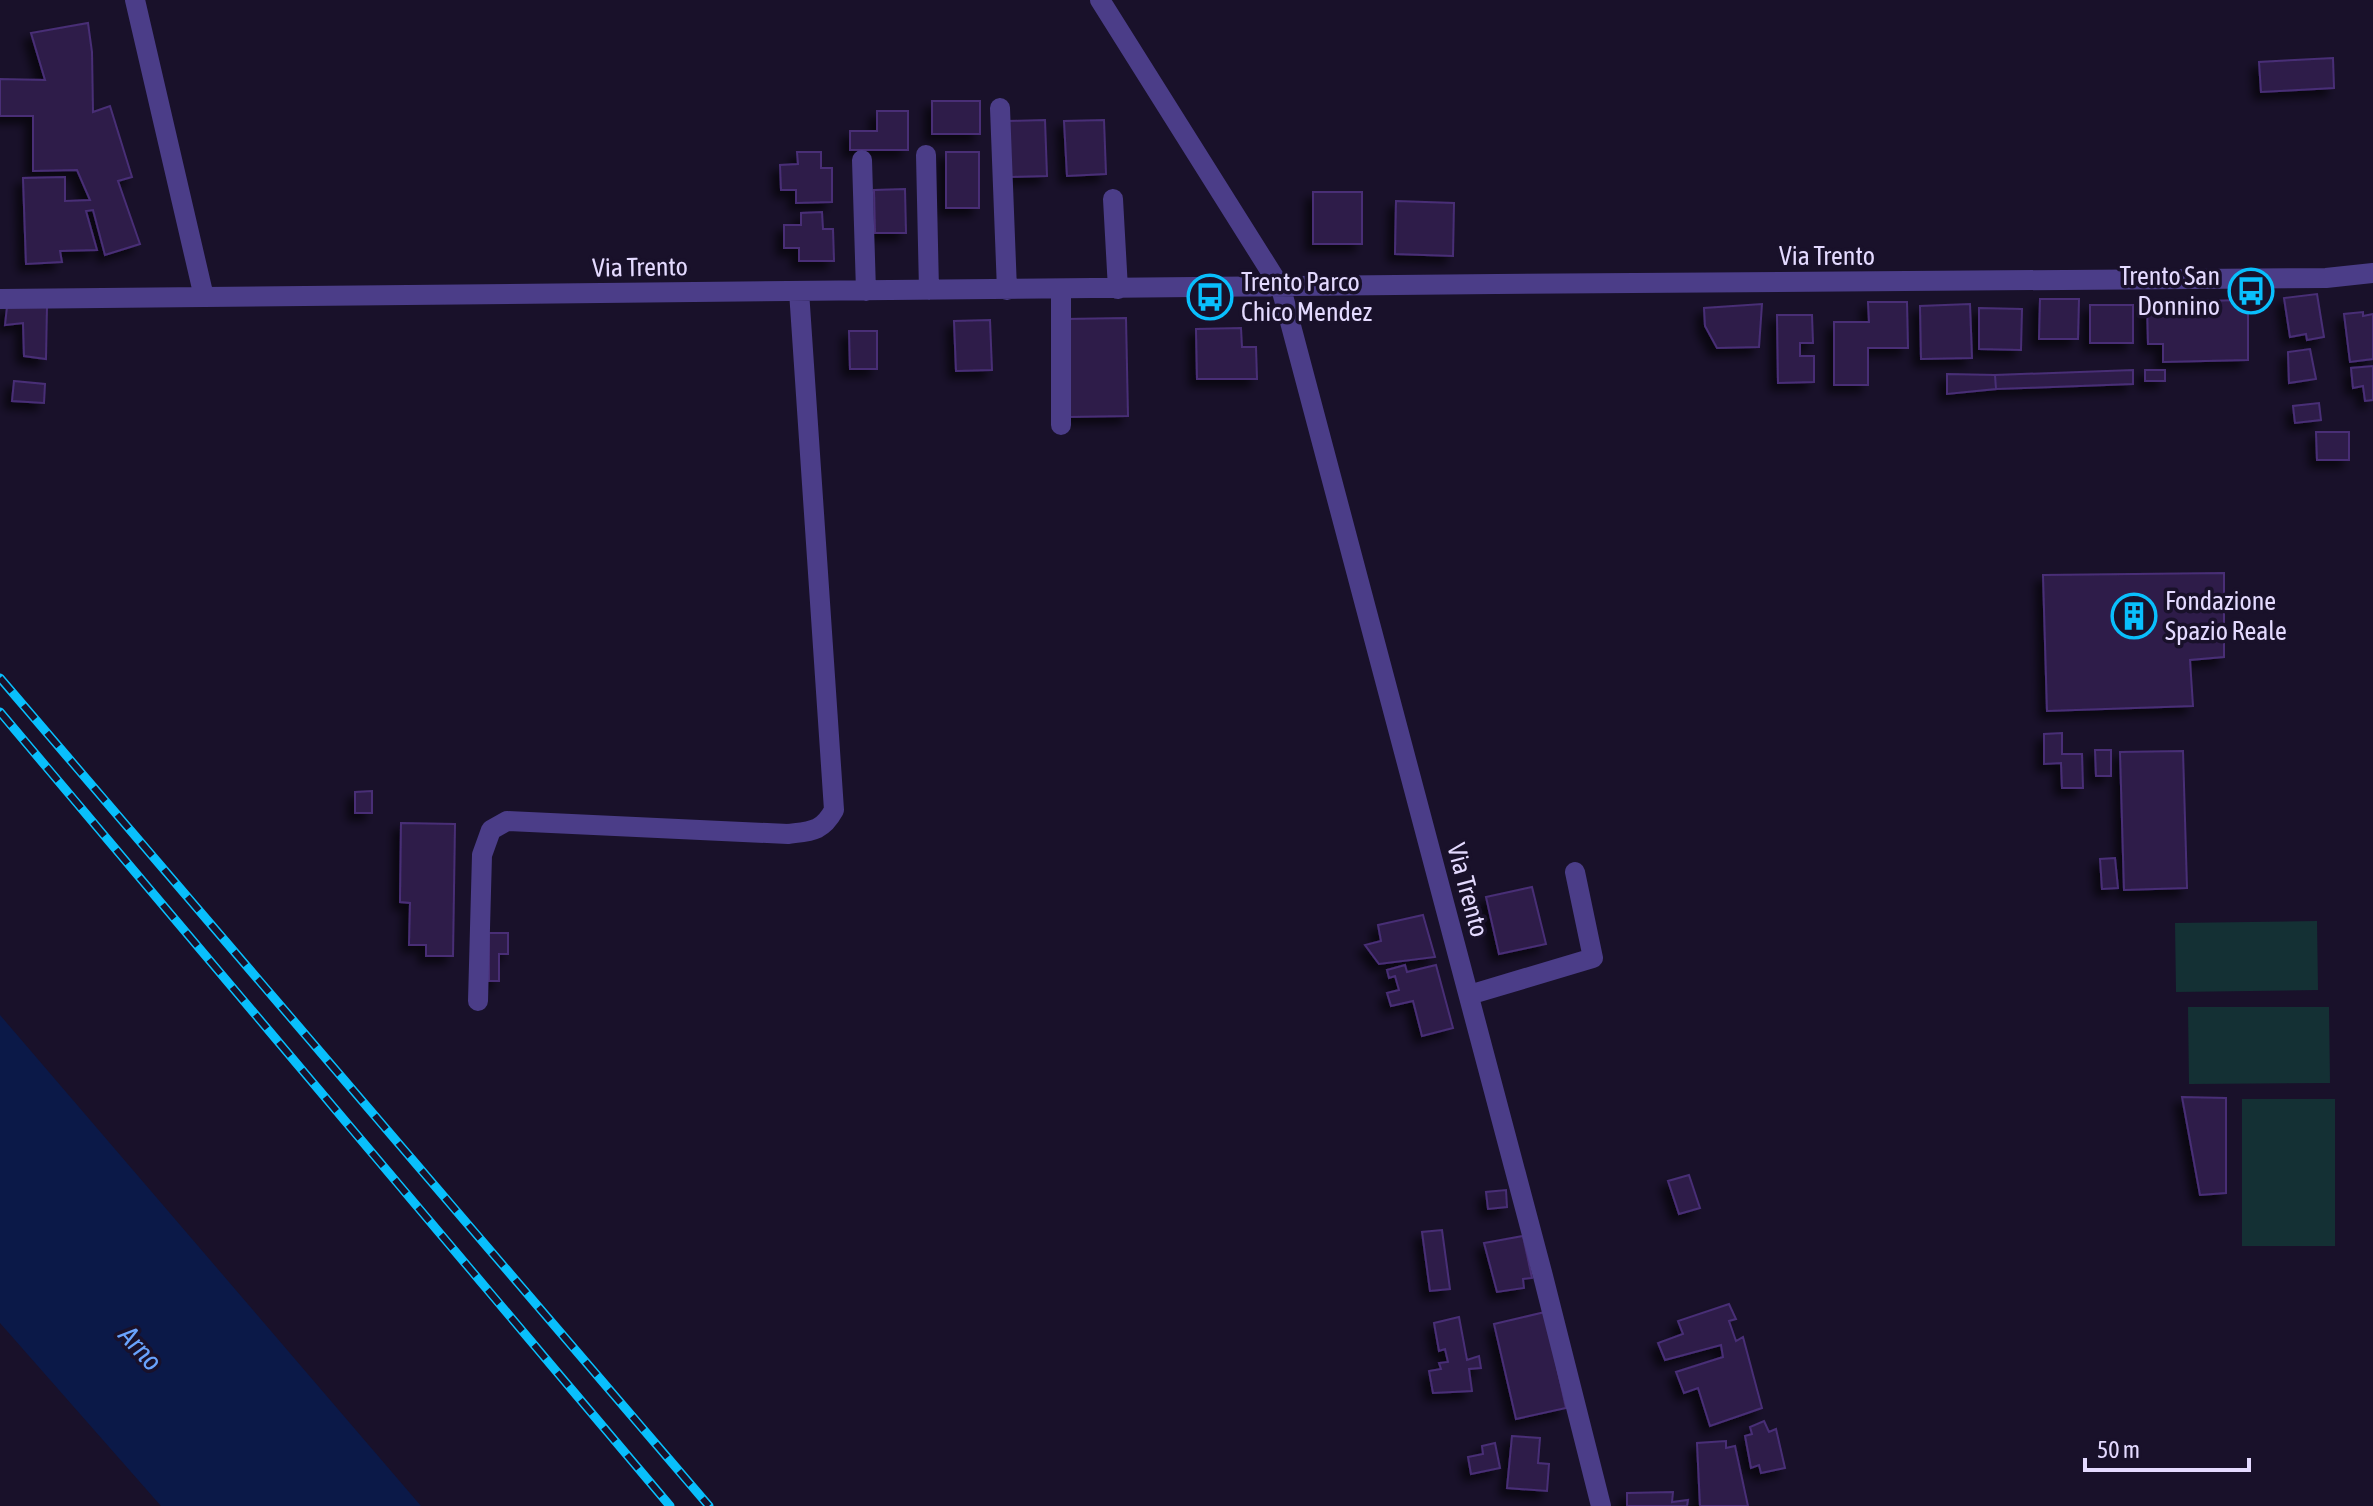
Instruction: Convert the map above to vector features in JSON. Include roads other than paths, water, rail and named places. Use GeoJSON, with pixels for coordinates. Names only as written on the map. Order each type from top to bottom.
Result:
{"type":"FeatureCollection","features":[{"type":"Feature","properties":{"kind":"street"},"geometry":{"type":"LineString","coordinates":[[135,0],[204,297]]}},
{"type":"Feature","properties":{"kind":"street"},"geometry":{"type":"LineString","coordinates":[[1100,0],[1281,288]]}},
{"type":"Feature","properties":{"kind":"street"},"geometry":{"type":"LineString","coordinates":[[1000,108],[1007,290]]}},
{"type":"Feature","properties":{"kind":"street"},"geometry":{"type":"LineString","coordinates":[[926,155],[929,290]]}},
{"type":"Feature","properties":{"kind":"street"},"geometry":{"type":"LineString","coordinates":[[855,166],[860,291]]}},
{"type":"Feature","properties":{"kind":"street"},"geometry":{"type":"LineString","coordinates":[[1113,199],[1118,289]]}},
{"type":"Feature","properties":{"kind":"street","name":"Via Trento"},"geometry":{"type":"LineString","coordinates":[[0,299],[2326,278],[2373,273]]}},
{"type":"Feature","properties":{"kind":"street","name":"Via Trento"},"geometry":{"type":"LineString","coordinates":[[1281,288],[1601,1506]]}},
{"type":"Feature","properties":{"kind":"street"},"geometry":{"type":"LineString","coordinates":[[1061,289],[1061,425]]}},
{"type":"Feature","properties":{"kind":"street"},"geometry":{"type":"LineString","coordinates":[[478,1001],[482,855],[491,830],[507,821],[788,834],[812,831],[827,823],[834,810],[799,291]]}},
{"type":"Feature","properties":{"kind":"street"},"geometry":{"type":"LineString","coordinates":[[1469,995],[1593,958],[1575,872]]}},
{"type":"Feature","properties":{"kind":"water","name":"Arno"},"geometry":{"type":"Polygon","coordinates":[[[0,1015],[421,1506],[161,1506],[0,1323],[0,1015]]]}},
{"type":"Feature","properties":{"kind":"railway"},"geometry":{"type":"LineString","coordinates":[[0,678],[709,1506]]}},
{"type":"Feature","properties":{"kind":"railway"},"geometry":{"type":"LineString","coordinates":[[0,712],[670,1506]]}},
{"type":"Feature","properties":{"kind":"place","name":"Trento San Donnino"},"geometry":{"type":"Point","coordinates":[2251,291]}},
{"type":"Feature","properties":{"kind":"place","name":"Trento Parco Chico Mendez"},"geometry":{"type":"Point","coordinates":[1210,297]}},
{"type":"Feature","properties":{"kind":"place","name":"Fondazione Spazio Reale"},"geometry":{"type":"Point","coordinates":[2134,616]}}]}
